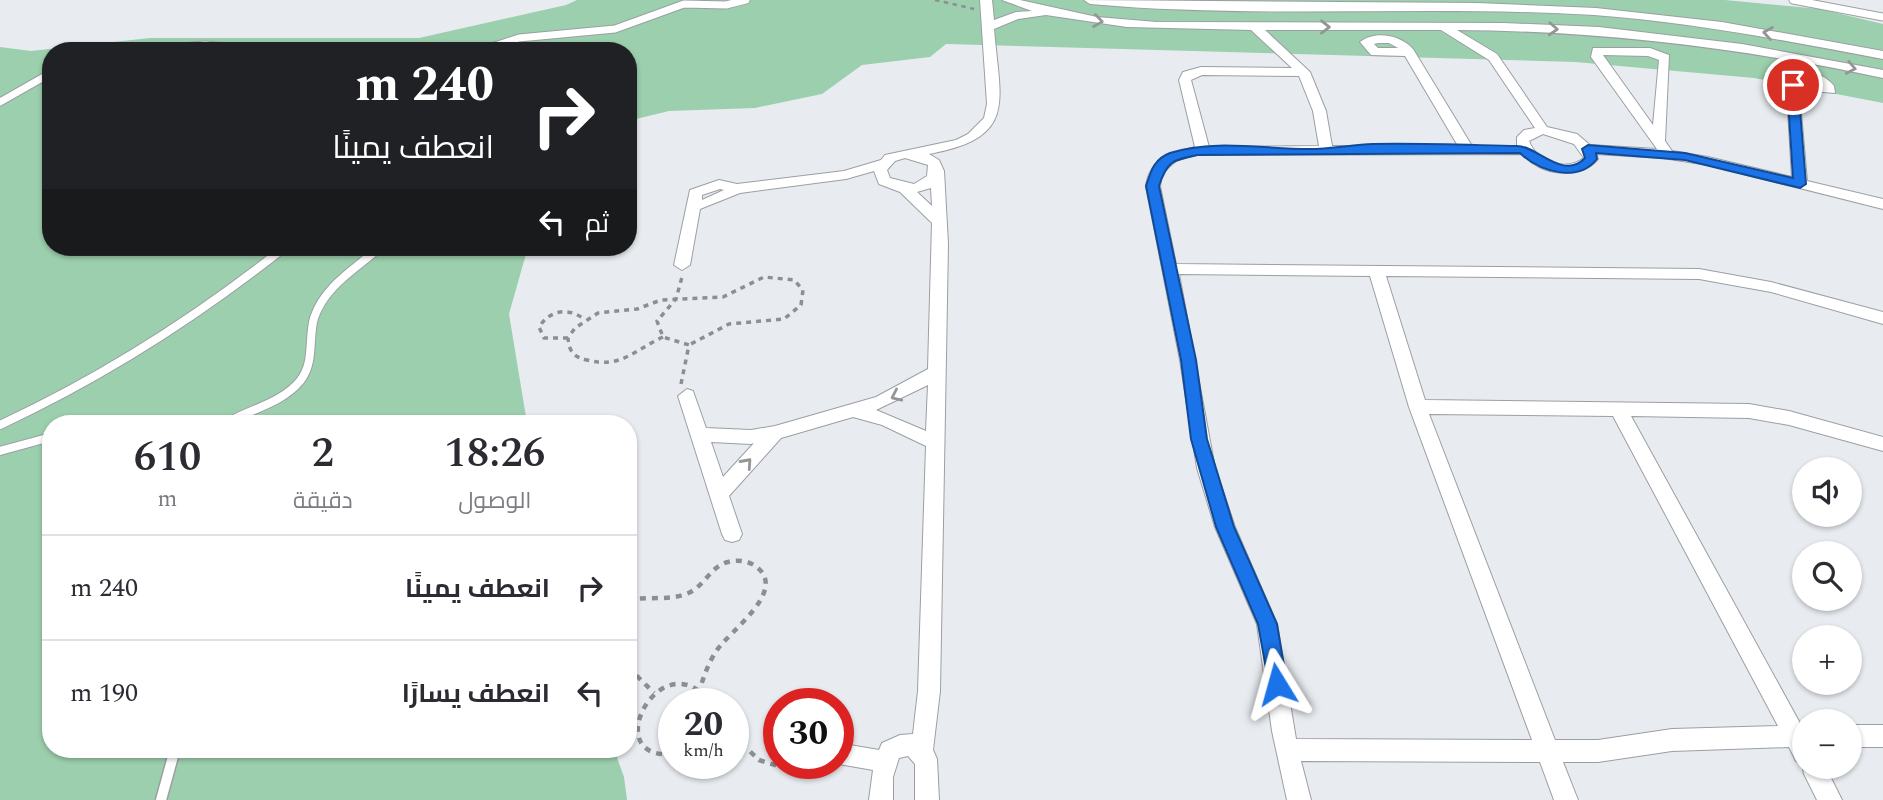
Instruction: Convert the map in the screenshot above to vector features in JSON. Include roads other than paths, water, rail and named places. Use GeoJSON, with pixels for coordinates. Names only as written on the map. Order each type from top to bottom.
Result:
{"type":"FeatureCollection","features":[{"type":"Feature","properties":{"kind":"street"},"geometry":{"type":"LineString","coordinates":[[682,265],[695,193],[710,185],[719,184],[734,189],[846,175],[905,154],[955,144],[982,130],[994,111],[990,26],[986,0]]}},
{"type":"Feature","properties":{"kind":"street"},"geometry":{"type":"LineString","coordinates":[[1008,0],[1057,14],[1134,25],[1444,28],[1498,42],[1589,31],[1718,44],[1883,74]]}},
{"type":"Feature","properties":{"kind":"street"},"geometry":{"type":"LineString","coordinates":[[1090,0],[1157,6],[1489,8],[1596,12],[1723,26],[1883,55]]}},
{"type":"Feature","properties":{"kind":"street"},"geometry":{"type":"LineString","coordinates":[[990,26],[1016,16],[1057,14]]}},
{"type":"Feature","properties":{"kind":"street"},"geometry":{"type":"LineString","coordinates":[[1254,26],[1304,72],[1315,94],[1324,123],[1325,152]]}},
{"type":"Feature","properties":{"kind":"street"},"geometry":{"type":"LineString","coordinates":[[1444,28],[1498,42],[1543,130]]}},
{"type":"Feature","properties":{"kind":"street"},"geometry":{"type":"LineString","coordinates":[[1597,51],[1650,51],[1665,58],[1663,148],[1597,57],[1597,51]]}},
{"type":"Feature","properties":{"kind":"street"},"geometry":{"type":"LineString","coordinates":[[1409,52],[1467,149]]}},
{"type":"Feature","properties":{"kind":"street"},"geometry":{"type":"LineString","coordinates":[[1203,151],[1185,80],[1188,75],[1201,71],[1304,72]]}},
{"type":"Feature","properties":{"kind":"street"},"geometry":{"type":"LineString","coordinates":[[1793,85],[1800,184]]}},
{"type":"Feature","properties":{"kind":"street"},"geometry":{"type":"LineString","coordinates":[[1524,150],[1522,140],[1529,133],[1543,130],[1569,136],[1588,149],[1663,148],[1883,204]]}},
{"type":"Feature","properties":{"kind":"street"},"geometry":{"type":"LineString","coordinates":[[906,190],[919,188],[938,173],[955,144]]}},
{"type":"Feature","properties":{"kind":"street"},"geometry":{"type":"LineString","coordinates":[[1299,800],[1288,750],[1268,624],[1225,527],[1206,468],[1153,178],[1165,160],[1180,154],[1203,151],[1325,152],[1373,148],[1524,150],[1543,163],[1569,169],[1584,166],[1591,159],[1588,149]]}},
{"type":"Feature","properties":{"kind":"street"},"geometry":{"type":"LineString","coordinates":[[905,154],[927,157],[938,173],[928,708],[922,751],[927,766],[927,800]]}},
{"type":"Feature","properties":{"kind":"street"},"geometry":{"type":"LineString","coordinates":[[884,163],[880,169],[884,181]]}},
{"type":"Feature","properties":{"kind":"street"},"geometry":{"type":"LineString","coordinates":[[846,175],[884,181],[906,190],[939,221]]}},
{"type":"Feature","properties":{"kind":"street"},"geometry":{"type":"LineString","coordinates":[[1170,269],[1699,274],[1771,287],[1883,318]]}},
{"type":"Feature","properties":{"kind":"street"},"geometry":{"type":"LineString","coordinates":[[1376,270],[1418,407],[1566,800]]}},
{"type":"Feature","properties":{"kind":"street"},"geometry":{"type":"LineString","coordinates":[[700,435],[751,437],[775,433],[897,397],[936,373]]}},
{"type":"Feature","properties":{"kind":"street"},"geometry":{"type":"LineString","coordinates":[[687,396],[732,534]]}},
{"type":"Feature","properties":{"kind":"street"},"geometry":{"type":"LineString","coordinates":[[1418,407],[1749,411],[1789,418],[1883,444]]}},
{"type":"Feature","properties":{"kind":"street"},"geometry":{"type":"LineString","coordinates":[[1618,408],[1792,726]]}},
{"type":"Feature","properties":{"kind":"street"},"geometry":{"type":"LineString","coordinates":[[851,410],[887,420],[934,442]]}},
{"type":"Feature","properties":{"kind":"street"},"geometry":{"type":"LineString","coordinates":[[719,494],[775,433]]}},
{"type":"Feature","properties":{"kind":"street"},"geometry":{"type":"LineString","coordinates":[[1862,736],[1883,736]]}},
{"type":"Feature","properties":{"kind":"street"},"geometry":{"type":"LineString","coordinates":[[1288,750],[1548,752],[1598,751],[1672,740],[1792,742]]}},
{"type":"Feature","properties":{"kind":"street"},"geometry":{"type":"LineString","coordinates":[[881,800],[885,763],[890,751],[900,746],[912,745],[922,751]]}},
{"type":"Feature","properties":{"kind":"street"},"geometry":{"type":"LineString","coordinates":[[854,756],[885,763]]}},
{"type":"Feature","properties":{"kind":"street"},"geometry":{"type":"LineString","coordinates":[[1819,779],[1830,800]]}},
{"type":"Feature","properties":{"kind":"lane"},"geometry":{"type":"LineString","coordinates":[[507,42],[519,38],[615,29],[684,4],[705,2],[726,5],[746,0]]}},
{"type":"Feature","properties":{"kind":"lane"},"geometry":{"type":"LineString","coordinates":[[1793,0],[1883,17]]}},
{"type":"Feature","properties":{"kind":"lane"},"geometry":{"type":"LineString","coordinates":[[0,102],[42,78]]}},
{"type":"Feature","properties":{"kind":"lane"},"geometry":{"type":"LineString","coordinates":[[0,425],[82,387],[160,339],[273,256]]}},
{"type":"Feature","properties":{"kind":"lane"},"geometry":{"type":"LineString","coordinates":[[245,415],[275,402],[300,380],[311,361],[312,326],[319,305],[343,275],[368,256]]}},
{"type":"Feature","properties":{"kind":"lane"},"geometry":{"type":"LineString","coordinates":[[0,451],[42,439]]}},
{"type":"Feature","properties":{"kind":"lane"},"geometry":{"type":"LineString","coordinates":[[162,800],[173,758]]}}]}
